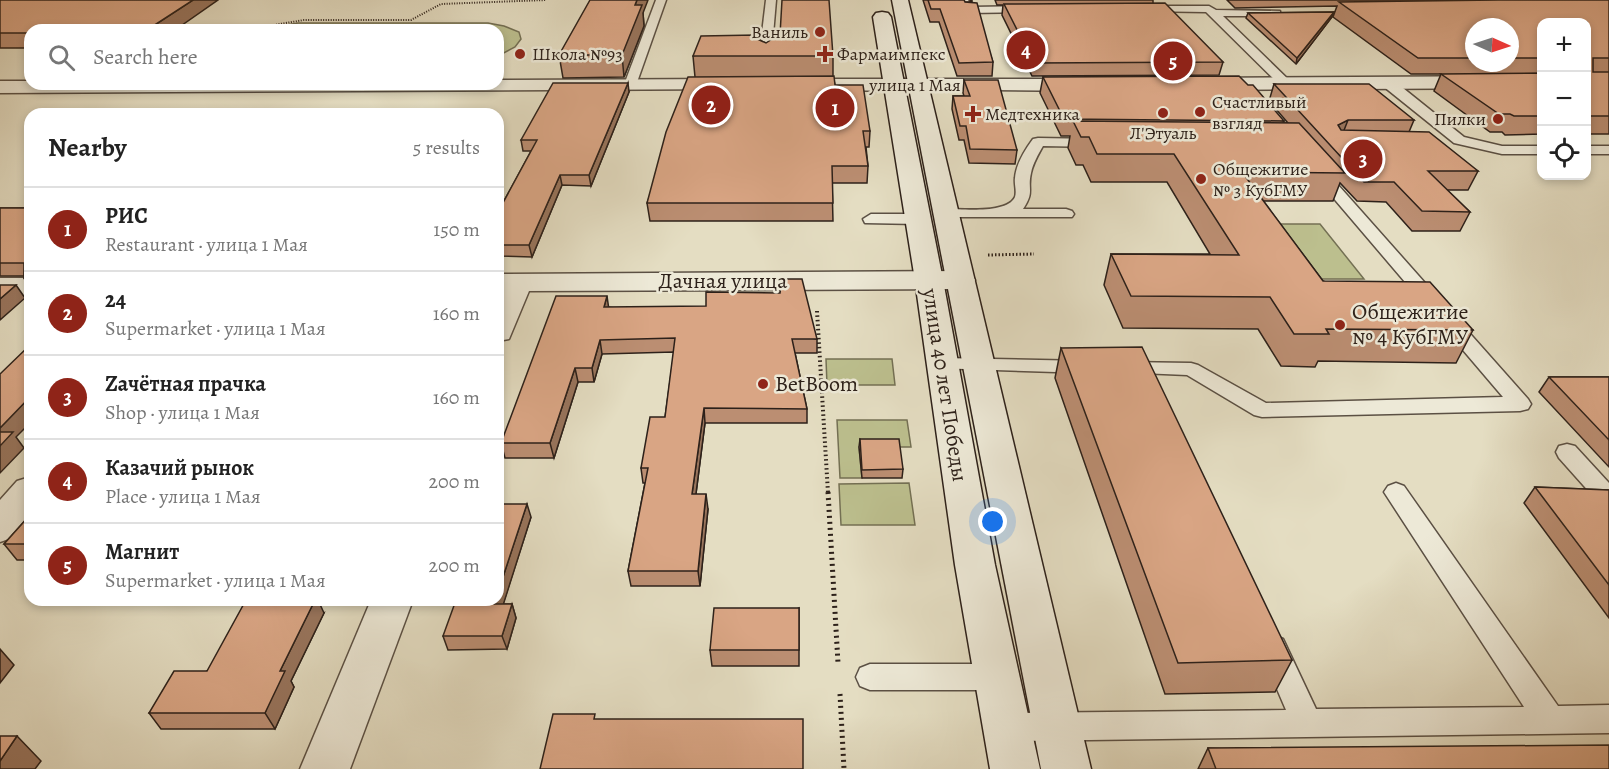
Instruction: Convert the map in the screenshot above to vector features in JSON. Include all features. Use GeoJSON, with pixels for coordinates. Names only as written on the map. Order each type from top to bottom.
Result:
{"type":"FeatureCollection","features":[{"type":"Feature","properties":{"kind":"main road","name":"улица 40 лет Победы"},"geometry":{"type":"LineString","coordinates":[[879,0],[906,85]]}},
{"type":"Feature","properties":{"kind":"main road","name":"улица 40 лет Победы"},"geometry":{"type":"LineString","coordinates":[[900,0],[918,219],[929,280],[959,365],[1066,769]]}},
{"type":"Feature","properties":{"kind":"main road"},"geometry":{"type":"LineString","coordinates":[[1181,84],[1537,82]]}},
{"type":"Feature","properties":{"kind":"main road"},"geometry":{"type":"LineString","coordinates":[[504,85],[748,85]]}},
{"type":"Feature","properties":{"kind":"main road","name":"улица 1 Мая"},"geometry":{"type":"LineString","coordinates":[[770,85],[1110,85]]}},
{"type":"Feature","properties":{"kind":"main road"},"geometry":{"type":"LineString","coordinates":[[906,85],[947,214],[962,280],[959,365]]}},
{"type":"Feature","properties":{"kind":"main road"},"geometry":{"type":"LineString","coordinates":[[0,87],[24,87]]}},
{"type":"Feature","properties":{"kind":"main road","name":"Дачная улица"},"geometry":{"type":"LineString","coordinates":[[504,303],[508,283],[962,280]]}},
{"type":"Feature","properties":{"kind":"main road"},"geometry":{"type":"LineString","coordinates":[[0,288],[24,287]]}},
{"type":"Feature","properties":{"kind":"main road","name":"улица 40 лет Победы"},"geometry":{"type":"LineString","coordinates":[[959,365],[975,565],[1012,748]]}},
{"type":"Feature","properties":{"kind":"main road"},"geometry":{"type":"LineString","coordinates":[[0,527],[24,497]]}},
{"type":"Feature","properties":{"kind":"main road"},"geometry":{"type":"LineString","coordinates":[[325,769],[390,606]]}},
{"type":"Feature","properties":{"kind":"lane"},"geometry":{"type":"LineString","coordinates":[[630,85],[660,0]]}},
{"type":"Feature","properties":{"kind":"lane"},"geometry":{"type":"LineString","coordinates":[[765,58],[771,0]]}},
{"type":"Feature","properties":{"kind":"lane"},"geometry":{"type":"LineString","coordinates":[[963,0],[968,10],[1044,9]]}},
{"type":"Feature","properties":{"kind":"lane"},"geometry":{"type":"LineString","coordinates":[[1207,7],[1287,84]]}},
{"type":"Feature","properties":{"kind":"lane"},"geometry":{"type":"LineString","coordinates":[[1126,9],[1207,7],[1283,12]]}},
{"type":"Feature","properties":{"kind":"lane"},"geometry":{"type":"LineString","coordinates":[[1388,83],[1459,140],[1502,150],[1537,150]]}},
{"type":"Feature","properties":{"kind":"lane"},"geometry":{"type":"LineString","coordinates":[[1244,84],[1259,102]]}},
{"type":"Feature","properties":{"kind":"lane"},"geometry":{"type":"LineString","coordinates":[[995,213],[1017,206],[1024,194],[1020,183],[1025,166],[1038,142],[1108,143]]}},
{"type":"Feature","properties":{"kind":"lane"},"geometry":{"type":"LineString","coordinates":[[1591,150],[1609,150]]}},
{"type":"Feature","properties":{"kind":"lane"},"geometry":{"type":"LineString","coordinates":[[959,365],[1154,378],[1191,369],[1262,410],[1520,404],[1303,153]]}},
{"type":"Feature","properties":{"kind":"lane"},"geometry":{"type":"LineString","coordinates":[[947,214],[1066,214]]}},
{"type":"Feature","properties":{"kind":"lane"},"geometry":{"type":"LineString","coordinates":[[871,219],[918,219]]}},
{"type":"Feature","properties":{"kind":"lane"},"geometry":{"type":"LineString","coordinates":[[1567,452],[1609,498]]}},
{"type":"Feature","properties":{"kind":"lane"},"geometry":{"type":"LineString","coordinates":[[1396,492],[1551,720]]}},
{"type":"Feature","properties":{"kind":"lane"},"geometry":{"type":"LineString","coordinates":[[1266,629],[1307,723]]}},
{"type":"Feature","properties":{"kind":"lane"},"geometry":{"type":"LineString","coordinates":[[870,677],[998,677]]}},
{"type":"Feature","properties":{"kind":"lane"},"geometry":{"type":"LineString","coordinates":[[1012,748],[1056,726],[1609,719]]}},
{"type":"Feature","properties":{"kind":"path"},"geometry":{"type":"LineString","coordinates":[[280,24],[304,20],[411,20],[441,4],[546,0]]}},
{"type":"Feature","properties":{"kind":"path"},"geometry":{"type":"LineString","coordinates":[[982,255],[1034,254]]}},
{"type":"Feature","properties":{"kind":"path"},"geometry":{"type":"LineString","coordinates":[[815,281],[839,674]]}},
{"type":"Feature","properties":{"kind":"path"},"geometry":{"type":"LineString","coordinates":[[839,686],[844,769]]}},
{"type":"Feature","properties":{"kind":"green space"},"geometry":{"type":"Polygon","coordinates":[[[488,23],[493,24],[292,24],[488,23]]]}},
{"type":"Feature","properties":{"kind":"green space"},"geometry":{"type":"Polygon","coordinates":[[[504,26],[519,32],[521,39],[515,47],[504,53],[504,26]]]}},
{"type":"Feature","properties":{"kind":"green space"},"geometry":{"type":"Polygon","coordinates":[[[1268,224],[1320,224],[1364,279],[1308,279],[1268,224]]]}},
{"type":"Feature","properties":{"kind":"green space"},"geometry":{"type":"Polygon","coordinates":[[[826,359],[892,359],[895,385],[827,385],[826,359]]]}},
{"type":"Feature","properties":{"kind":"green space"},"geometry":{"type":"Polygon","coordinates":[[[837,420],[907,420],[911,447],[859,447],[862,478],[840,478],[837,420]]]}},
{"type":"Feature","properties":{"kind":"green space"},"geometry":{"type":"Polygon","coordinates":[[[909,483],[915,525],[841,525],[839,484],[909,483]]]}},
{"type":"Feature","properties":{"kind":"building"},"geometry":{"type":"Polygon","coordinates":[[[0,0],[193,0],[156,24],[24,24],[24,33],[0,33],[0,0]]]}},
{"type":"Feature","properties":{"kind":"building"},"geometry":{"type":"Polygon","coordinates":[[[590,0],[637,0],[635,5],[642,5],[622,55],[559,55],[590,0]]]}},
{"type":"Feature","properties":{"kind":"building"},"geometry":{"type":"Polygon","coordinates":[[[782,0],[829,0],[833,56],[693,56],[701,36],[756,35],[757,39],[766,43],[772,39],[773,35],[780,35],[782,0]]]}},
{"type":"Feature","properties":{"kind":"building"},"geometry":{"type":"Polygon","coordinates":[[[928,0],[964,0],[977,3],[993,62],[959,63],[940,9],[931,9],[928,0]]]}},
{"type":"Feature","properties":{"kind":"building"},"geometry":{"type":"Polygon","coordinates":[[[1609,0],[1609,58],[1593,58],[1593,72],[1609,72],[1609,116],[1591,116],[1591,18],[1537,18],[1537,58],[1519,58],[1519,18],[1465,18],[1465,58],[1418,58],[1339,2],[1609,0]]]}},
{"type":"Feature","properties":{"kind":"building"},"geometry":{"type":"Polygon","coordinates":[[[1165,3],[1223,62],[1034,63],[1004,4],[1165,3]]]}},
{"type":"Feature","properties":{"kind":"building"},"geometry":{"type":"Polygon","coordinates":[[[1334,12],[1297,58],[1248,13],[1334,12]]]}},
{"type":"Feature","properties":{"kind":"building"},"geometry":{"type":"Polygon","coordinates":[[[1537,73],[1537,116],[1499,114],[1441,74],[1537,73]]]}},
{"type":"Feature","properties":{"kind":"building"},"geometry":{"type":"Polygon","coordinates":[[[834,76],[835,85],[863,85],[870,131],[863,131],[868,166],[832,166],[833,203],[647,203],[666,132],[688,77],[834,76]]]}},
{"type":"Feature","properties":{"kind":"building"},"geometry":{"type":"Polygon","coordinates":[[[1239,76],[1248,85],[1253,85],[1284,121],[1064,119],[1043,77],[1239,76]]]}},
{"type":"Feature","properties":{"kind":"building"},"geometry":{"type":"Polygon","coordinates":[[[964,80],[998,80],[1017,150],[970,149],[966,126],[960,126],[953,96],[970,96],[964,80]]]}},
{"type":"Feature","properties":{"kind":"building"},"geometry":{"type":"Polygon","coordinates":[[[553,83],[628,83],[589,175],[560,175],[529,245],[504,245],[504,201],[537,140],[521,140],[553,83]]]}},
{"type":"Feature","properties":{"kind":"building"},"geometry":{"type":"Polygon","coordinates":[[[1274,84],[1369,84],[1414,120],[1348,120],[1338,125],[1341,130],[1429,132],[1478,171],[1428,171],[1470,212],[1422,211],[1394,182],[1364,182],[1274,84]]]}},
{"type":"Feature","properties":{"kind":"building"},"geometry":{"type":"Polygon","coordinates":[[[1073,121],[1299,123],[1345,173],[1242,172],[1323,281],[1430,282],[1473,330],[1326,329],[1329,334],[1294,334],[1270,297],[1131,296],[1111,254],[1239,255],[1174,154],[1097,154],[1089,137],[1081,137],[1073,121]]]}},
{"type":"Feature","properties":{"kind":"building"},"geometry":{"type":"Polygon","coordinates":[[[0,208],[24,208],[24,263],[0,263],[0,208]]]}},
{"type":"Feature","properties":{"kind":"building"},"geometry":{"type":"Polygon","coordinates":[[[782,279],[802,279],[817,339],[792,339],[807,409],[704,408],[692,494],[706,494],[698,571],[628,571],[648,468],[641,468],[650,417],[665,417],[675,338],[600,340],[592,368],[575,368],[550,443],[504,443],[504,435],[556,296],[607,296],[604,307],[706,306],[706,292],[780,293],[782,279]]]}},
{"type":"Feature","properties":{"kind":"building"},"geometry":{"type":"Polygon","coordinates":[[[0,285],[16,285],[0,299],[0,285]]]}},
{"type":"Feature","properties":{"kind":"building"},"geometry":{"type":"Polygon","coordinates":[[[1142,347],[1292,660],[1178,663],[1061,348],[1142,347]]]}},
{"type":"Feature","properties":{"kind":"building"},"geometry":{"type":"Polygon","coordinates":[[[24,351],[24,403],[0,428],[0,374],[24,351]]]}},
{"type":"Feature","properties":{"kind":"building"},"geometry":{"type":"Polygon","coordinates":[[[1549,377],[1609,377],[1609,440],[1549,377]]]}},
{"type":"Feature","properties":{"kind":"building"},"geometry":{"type":"Polygon","coordinates":[[[0,432],[13,432],[0,446],[0,432]]]}},
{"type":"Feature","properties":{"kind":"building"},"geometry":{"type":"Polygon","coordinates":[[[860,439],[899,439],[903,469],[862,470],[860,439]]]}},
{"type":"Feature","properties":{"kind":"building"},"geometry":{"type":"Polygon","coordinates":[[[1535,487],[1609,490],[1609,585],[1535,487]]]}},
{"type":"Feature","properties":{"kind":"building"},"geometry":{"type":"Polygon","coordinates":[[[504,504],[527,504],[504,574],[504,504]]]}},
{"type":"Feature","properties":{"kind":"building"},"geometry":{"type":"Polygon","coordinates":[[[24,522],[24,544],[4,544],[24,522]]]}},
{"type":"Feature","properties":{"kind":"building"},"geometry":{"type":"Polygon","coordinates":[[[512,604],[502,636],[443,636],[454,606],[512,604]]]}},
{"type":"Feature","properties":{"kind":"building"},"geometry":{"type":"Polygon","coordinates":[[[243,606],[312,606],[280,671],[285,671],[265,713],[149,713],[174,671],[207,671],[243,606]]]}},
{"type":"Feature","properties":{"kind":"building"},"geometry":{"type":"Polygon","coordinates":[[[714,608],[799,608],[799,650],[710,650],[714,608]]]}},
{"type":"Feature","properties":{"kind":"building"},"geometry":{"type":"Polygon","coordinates":[[[553,714],[595,714],[594,719],[803,719],[803,769],[540,769],[553,714]]]}},
{"type":"Feature","properties":{"kind":"building"},"geometry":{"type":"Polygon","coordinates":[[[0,736],[17,736],[0,761],[0,736]]]}},
{"type":"Feature","properties":{"kind":"building"},"geometry":{"type":"Polygon","coordinates":[[[1609,745],[1609,769],[1216,769],[1208,748],[1609,745]]]}},
{"type":"Feature","properties":{"kind":"place","name":"Ваниль"},"geometry":{"type":"Point","coordinates":[820,32]}},
{"type":"Feature","properties":{"kind":"place","name":"Казачий рынок"},"geometry":{"type":"Point","coordinates":[1026,50]}},
{"type":"Feature","properties":{"kind":"place","name":"Школа №93"},"geometry":{"type":"Point","coordinates":[520,54]}},
{"type":"Feature","properties":{"kind":"place","name":"Фармаимпекс"},"geometry":{"type":"Point","coordinates":[825,54]}},
{"type":"Feature","properties":{"kind":"place","name":"Магнит"},"geometry":{"type":"Point","coordinates":[1173,61]}},
{"type":"Feature","properties":{"kind":"place","name":"24"},"geometry":{"type":"Point","coordinates":[711,105]}},
{"type":"Feature","properties":{"kind":"place","name":"РИС"},"geometry":{"type":"Point","coordinates":[835,108]}},
{"type":"Feature","properties":{"kind":"place","name":"Счастливый взгляд"},"geometry":{"type":"Point","coordinates":[1200,112]}},
{"type":"Feature","properties":{"kind":"place","name":"Л'Этуаль"},"geometry":{"type":"Point","coordinates":[1163,113]}},
{"type":"Feature","properties":{"kind":"place","name":"Медтехника"},"geometry":{"type":"Point","coordinates":[973,114]}},
{"type":"Feature","properties":{"kind":"place","name":"Пилки"},"geometry":{"type":"Point","coordinates":[1498,119]}},
{"type":"Feature","properties":{"kind":"place","name":"Zачётная прачка"},"geometry":{"type":"Point","coordinates":[1363,159]}},
{"type":"Feature","properties":{"kind":"place","name":"Общежитие № 3 КубГМУ"},"geometry":{"type":"Point","coordinates":[1201,179]}},
{"type":"Feature","properties":{"kind":"place","name":"Общежитие № 4 КубГМУ"},"geometry":{"type":"Point","coordinates":[1340,325]}},
{"type":"Feature","properties":{"kind":"place","name":"BetBoom"},"geometry":{"type":"Point","coordinates":[763,384]}}]}
